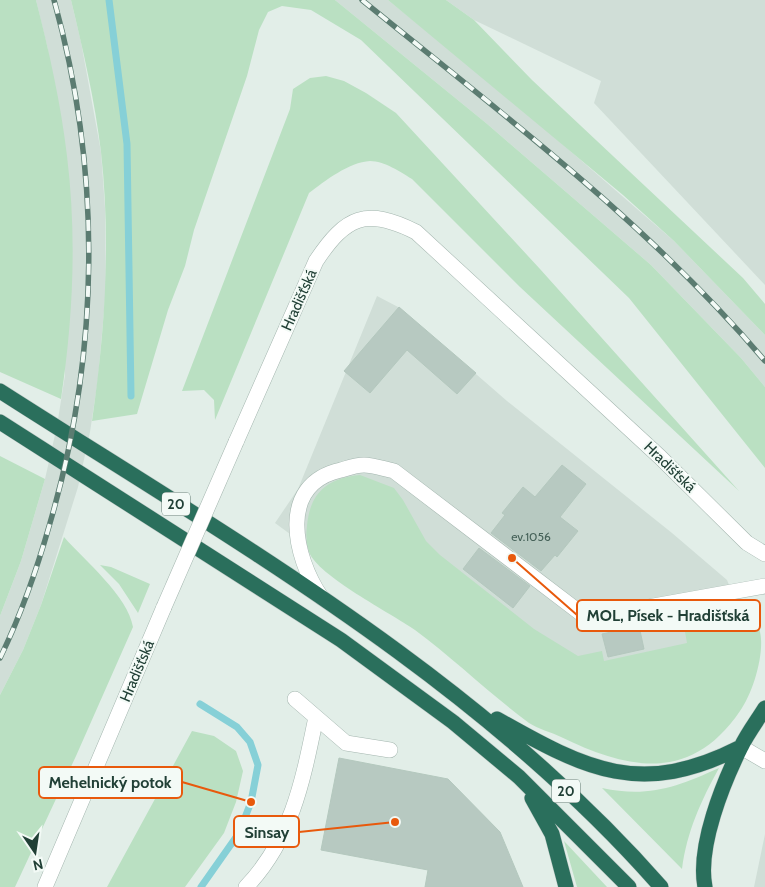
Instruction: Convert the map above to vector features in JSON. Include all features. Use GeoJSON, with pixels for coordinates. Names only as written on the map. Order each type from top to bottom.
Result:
{"type":"FeatureCollection","features":[{"type":"Feature","properties":{"kind":"highway","name":"20"},"geometry":{"type":"LineString","coordinates":[[0,391],[321,597],[465,702],[539,765],[637,860],[661,887]]}},
{"type":"Feature","properties":{"kind":"highway","name":"20"},"geometry":{"type":"LineString","coordinates":[[0,422],[341,640],[452,722],[519,777],[629,887]]}},
{"type":"Feature","properties":{"kind":"highway"},"geometry":{"type":"LineString","coordinates":[[465,702],[552,751],[589,766],[610,771],[632,774],[671,771],[708,762],[741,746]]}},
{"type":"Feature","properties":{"kind":"highway"},"geometry":{"type":"LineString","coordinates":[[705,887],[703,862],[707,836],[741,746],[765,708]]}},
{"type":"Feature","properties":{"kind":"highway"},"geometry":{"type":"LineString","coordinates":[[519,777],[552,834],[566,887]]}},
{"type":"Feature","properties":{"kind":"street","name":"Hradišťská"},"geometry":{"type":"LineString","coordinates":[[45,887],[164,607],[316,261],[332,236],[348,225],[364,218],[382,218],[416,232],[660,457],[747,543],[765,554]]}},
{"type":"Feature","properties":{"kind":"street"},"geometry":{"type":"LineString","coordinates":[[321,597],[304,567],[299,550],[296,532],[299,503],[311,484],[330,472],[363,465],[394,471],[587,618],[765,586]]}},
{"type":"Feature","properties":{"kind":"street"},"geometry":{"type":"LineString","coordinates":[[294,699],[346,743],[390,750]]}},
{"type":"Feature","properties":{"kind":"street"},"geometry":{"type":"LineString","coordinates":[[246,887],[258,875],[290,820],[300,794],[316,717]]}},
{"type":"Feature","properties":{"kind":"street"},"geometry":{"type":"LineString","coordinates":[[741,746],[765,762]]}},
{"type":"Feature","properties":{"kind":"shaded area"},"geometry":{"type":"Polygon","coordinates":[[[36,0],[71,0],[81,42],[101,152],[105,208],[106,288],[98,379],[90,432],[78,487],[41,605],[23,650],[0,695],[0,616],[21,561],[45,479],[57,426],[65,375],[48,50],[36,0]]]}},
{"type":"Feature","properties":{"kind":"shaded area"},"geometry":{"type":"Polygon","coordinates":[[[335,0],[388,0],[508,97],[674,241],[765,335],[765,387],[741,358],[651,265],[486,123],[335,0]]]}},
{"type":"Feature","properties":{"kind":"shaded area"},"geometry":{"type":"Polygon","coordinates":[[[446,0],[765,0],[765,285],[594,103],[601,81],[474,20],[446,0]]]}},
{"type":"Feature","properties":{"kind":"shaded area"},"geometry":{"type":"Polygon","coordinates":[[[377,296],[400,308],[507,401],[672,533],[727,580],[745,624],[536,715],[275,523],[298,489],[377,296]]]}},
{"type":"Feature","properties":{"kind":"shaded area"},"geometry":{"type":"Polygon","coordinates":[[[765,834],[765,887],[754,887],[765,834]]]}},
{"type":"Feature","properties":{"kind":"green space"},"geometry":{"type":"Polygon","coordinates":[[[0,0],[36,0],[54,78],[64,136],[70,186],[73,247],[71,308],[61,399],[0,372],[0,0]]]}},
{"type":"Feature","properties":{"kind":"green space"},"geometry":{"type":"Polygon","coordinates":[[[71,0],[335,0],[486,123],[651,265],[741,358],[765,387],[765,468],[629,298],[361,40],[311,10],[282,6],[268,12],[259,30],[247,76],[194,230],[185,266],[168,310],[137,414],[92,421],[103,321],[106,219],[101,152],[95,114],[71,0]]]}},
{"type":"Feature","properties":{"kind":"green space"},"geometry":{"type":"Polygon","coordinates":[[[388,0],[446,0],[474,20],[532,80],[743,278],[765,304],[765,335],[674,241],[623,195],[388,0]]]}},
{"type":"Feature","properties":{"kind":"green space"},"geometry":{"type":"Polygon","coordinates":[[[326,76],[344,81],[396,113],[540,269],[739,491],[520,287],[412,179],[392,167],[375,161],[362,162],[346,168],[309,193],[215,420],[214,400],[204,390],[182,391],[290,109],[293,89],[310,78],[326,76]]]}},
{"type":"Feature","properties":{"kind":"green space"},"geometry":{"type":"Polygon","coordinates":[[[0,456],[45,479],[21,561],[0,616],[0,456]]]}},
{"type":"Feature","properties":{"kind":"green space"},"geometry":{"type":"Polygon","coordinates":[[[360,475],[394,488],[403,500],[426,541],[440,555],[534,629],[578,656],[602,651],[604,661],[687,643],[682,615],[739,604],[746,605],[758,625],[761,651],[757,673],[745,703],[721,734],[701,750],[680,760],[658,763],[635,762],[611,757],[529,723],[415,630],[356,594],[315,562],[309,552],[306,539],[312,504],[330,483],[339,479],[360,475]]]}},
{"type":"Feature","properties":{"kind":"green space"},"geometry":{"type":"Polygon","coordinates":[[[64,537],[115,591],[129,615],[133,627],[15,887],[0,887],[0,695],[23,650],[41,605],[64,537]]]}},
{"type":"Feature","properties":{"kind":"green space"},"geometry":{"type":"Polygon","coordinates":[[[100,565],[111,567],[150,584],[138,613],[119,584],[100,565]]]}},
{"type":"Feature","properties":{"kind":"green space"},"geometry":{"type":"Polygon","coordinates":[[[192,731],[214,736],[236,751],[243,771],[236,802],[224,833],[185,887],[107,887],[192,731]]]}},
{"type":"Feature","properties":{"kind":"green space"},"geometry":{"type":"Polygon","coordinates":[[[719,768],[706,792],[696,817],[687,842],[682,869],[602,788],[634,792],[662,789],[689,781],[719,768]]]}},
{"type":"Feature","properties":{"kind":"green space"},"geometry":{"type":"Polygon","coordinates":[[[564,841],[607,887],[577,887],[564,841]]]}},
{"type":"Feature","properties":{"kind":"building"},"geometry":{"type":"Polygon","coordinates":[[[399,307],[476,373],[457,394],[407,350],[370,393],[344,371],[399,307]]]}},
{"type":"Feature","properties":{"kind":"building"},"geometry":{"type":"Polygon","coordinates":[[[562,465],[586,484],[560,517],[578,531],[557,557],[555,555],[541,571],[491,533],[505,515],[502,513],[523,487],[535,497],[562,465]]]}},
{"type":"Feature","properties":{"kind":"building"},"geometry":{"type":"Polygon","coordinates":[[[479,548],[530,586],[513,608],[463,569],[479,548]]]}},
{"type":"Feature","properties":{"kind":"building"},"geometry":{"type":"Polygon","coordinates":[[[639,626],[644,649],[608,657],[602,634],[639,626]]]}},
{"type":"Feature","properties":{"kind":"building"},"geometry":{"type":"Polygon","coordinates":[[[339,758],[448,779],[500,832],[523,887],[425,887],[428,870],[321,850],[339,758]]]}},
{"type":"Feature","properties":{"kind":"waterway"},"geometry":{"type":"LineString","coordinates":[[109,0],[127,144],[131,396]]}},
{"type":"Feature","properties":{"kind":"waterway"},"geometry":{"type":"LineString","coordinates":[[200,704],[237,727],[250,742],[258,765],[251,802],[239,833],[201,887]]}},
{"type":"Feature","properties":{"kind":"railway"},"geometry":{"type":"LineString","coordinates":[[0,658],[28,592],[50,523],[66,458],[78,393],[86,328],[89,262],[87,196],[81,130],[70,65],[54,0]]}},
{"type":"Feature","properties":{"kind":"railway"},"geometry":{"type":"LineString","coordinates":[[362,0],[520,127],[623,216],[720,311],[765,361]]}},
{"type":"Feature","properties":{"kind":"place","name":"MOL, Písek - Hradišťská"},"geometry":{"type":"Point","coordinates":[512,558]}},
{"type":"Feature","properties":{"kind":"place","name":"Mehelnický potok"},"geometry":{"type":"Point","coordinates":[251,802]}},
{"type":"Feature","properties":{"kind":"place","name":"Sinsay"},"geometry":{"type":"Point","coordinates":[395,822]}}]}
